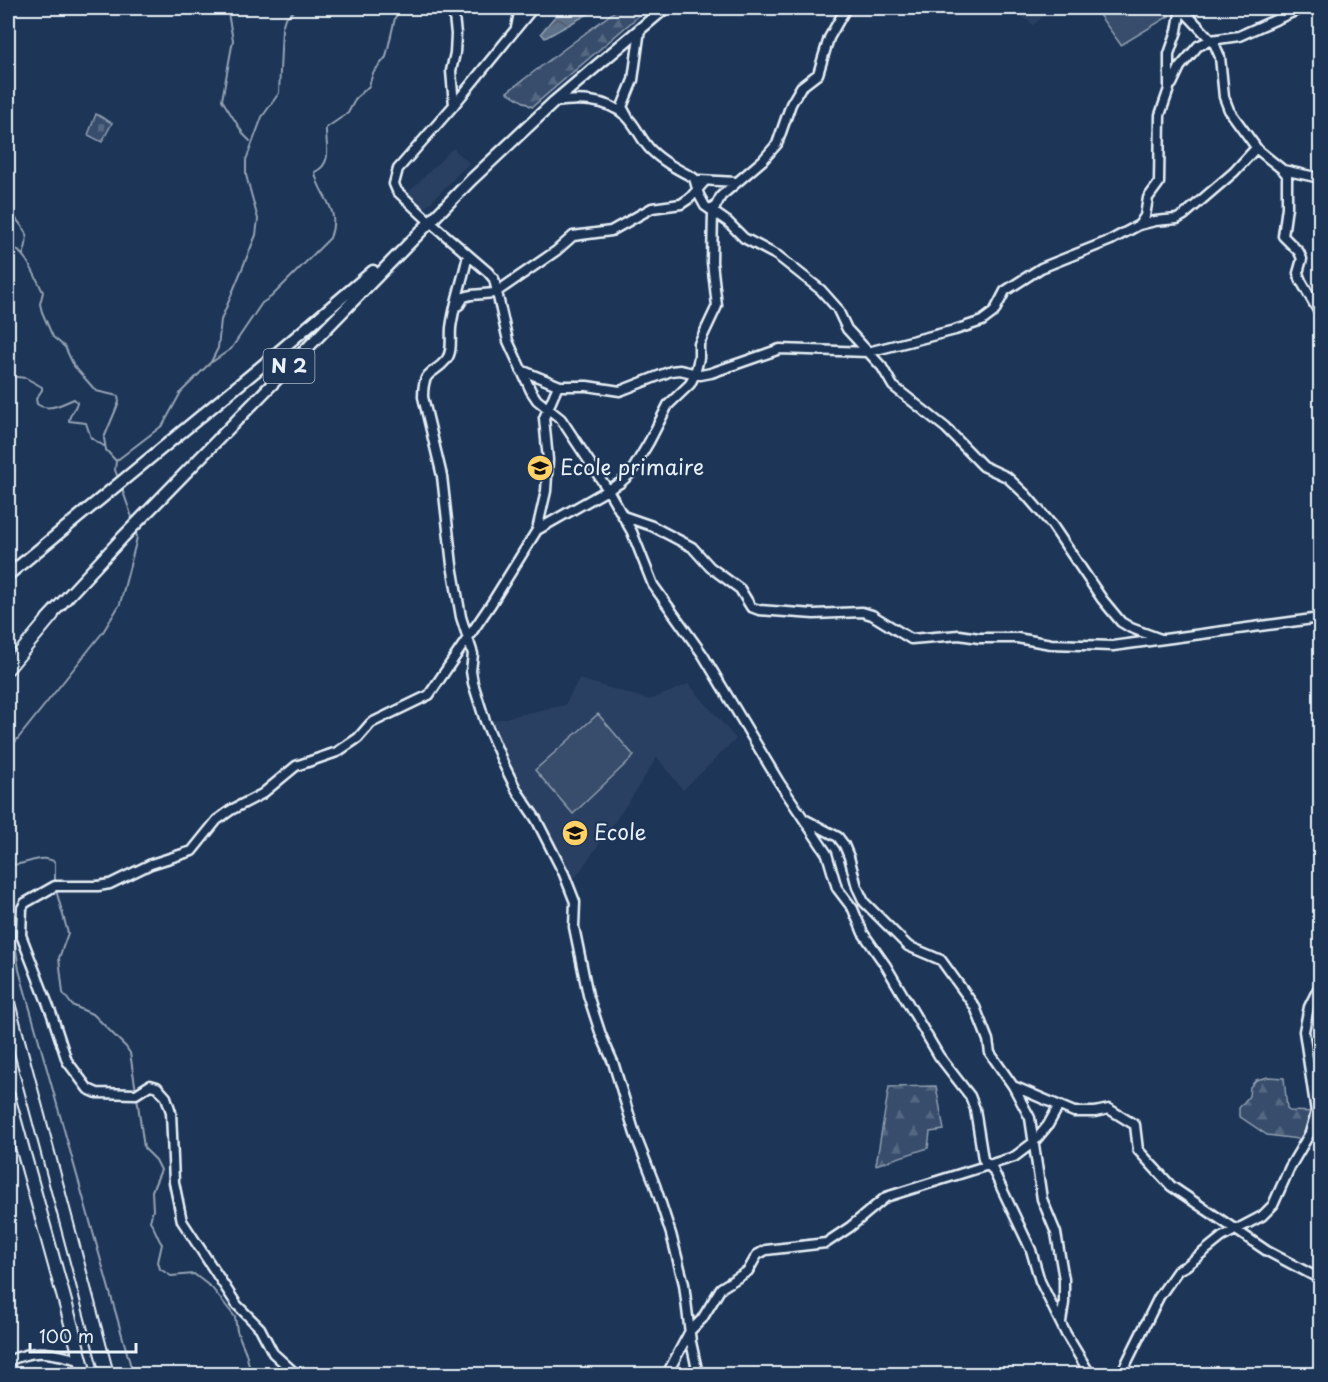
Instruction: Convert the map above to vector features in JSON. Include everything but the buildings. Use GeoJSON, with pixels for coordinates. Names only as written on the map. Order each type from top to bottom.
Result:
{"type":"FeatureCollection","features":[{"type":"Feature","properties":{"kind":"highway"},"geometry":{"type":"LineString","coordinates":[[8,668],[52,615]]}},
{"type":"Feature","properties":{"kind":"highway"},"geometry":{"type":"LineString","coordinates":[[8,1003],[107,1374]]}},
{"type":"Feature","properties":{"kind":"highway"},"geometry":{"type":"LineString","coordinates":[[8,1096],[85,1374]]}},
{"type":"Feature","properties":{"kind":"main road","name":"N 2"},"geometry":{"type":"LineString","coordinates":[[8,659],[149,510],[430,222],[554,102],[665,8]]}},
{"type":"Feature","properties":{"kind":"main road","name":"N 2"},"geometry":{"type":"LineString","coordinates":[[8,575],[308,328],[430,222]]}},
{"type":"Feature","properties":{"kind":"street"},"geometry":{"type":"LineString","coordinates":[[453,8],[456,34],[451,71],[454,105]]}},
{"type":"Feature","properties":{"kind":"street"},"geometry":{"type":"LineString","coordinates":[[516,29],[519,13],[517,8]]}},
{"type":"Feature","properties":{"kind":"street"},"geometry":{"type":"LineString","coordinates":[[533,8],[398,169],[394,177],[394,184],[397,191],[494,279],[505,333],[537,400],[561,419],[608,490],[632,532],[653,585],[703,655],[827,854],[837,888],[854,909],[863,933],[886,966],[939,1056],[970,1096],[975,1108],[983,1159],[989,1166],[1031,1250],[1040,1281],[1090,1374]]}},
{"type":"Feature","properties":{"kind":"street"},"geometry":{"type":"LineString","coordinates":[[537,530],[620,483],[630,474],[668,405],[690,384],[699,357],[699,344],[717,306],[711,261],[713,211],[721,196],[763,160],[777,144],[794,98],[801,87],[818,74],[829,38],[846,8]]}},
{"type":"Feature","properties":{"kind":"street"},"geometry":{"type":"LineString","coordinates":[[1181,8],[1211,40],[1220,57],[1224,97],[1229,110],[1256,148],[1287,175],[1283,237],[1299,252],[1302,259],[1298,273],[1320,314]]}},
{"type":"Feature","properties":{"kind":"street"},"geometry":{"type":"LineString","coordinates":[[1169,89],[1169,54],[1177,31],[1181,8]]}},
{"type":"Feature","properties":{"kind":"street"},"geometry":{"type":"LineString","coordinates":[[1139,225],[1146,216],[1148,198],[1159,183],[1160,115],[1180,67],[1198,46],[1211,40],[1239,36],[1302,8]]}},
{"type":"Feature","properties":{"kind":"street"},"geometry":{"type":"LineString","coordinates":[[640,28],[633,80],[622,107],[627,116],[649,148],[660,158],[694,178],[705,181],[736,182]]}},
{"type":"Feature","properties":{"kind":"street"},"geometry":{"type":"LineString","coordinates":[[554,102],[587,100],[615,108],[627,116]]}},
{"type":"Feature","properties":{"kind":"street"},"geometry":{"type":"LineString","coordinates":[[521,370],[560,386],[587,386],[620,392],[671,371],[711,374],[780,349],[868,352],[955,330],[982,321],[994,312],[1005,291],[1041,268],[1111,240],[1139,225],[1177,219],[1184,215],[1234,172],[1256,148]]}},
{"type":"Feature","properties":{"kind":"street"},"geometry":{"type":"LineString","coordinates":[[1283,170],[1320,178]]}},
{"type":"Feature","properties":{"kind":"street"},"geometry":{"type":"LineString","coordinates":[[694,178],[705,206],[728,222],[744,238],[778,256],[821,290],[837,308],[847,329],[882,367],[893,386],[946,428],[983,465],[1007,477],[1026,495],[1052,525],[1102,599],[1121,622],[1161,639]]}},
{"type":"Feature","properties":{"kind":"street"},"geometry":{"type":"LineString","coordinates":[[455,311],[465,297],[497,292],[556,251],[573,236],[611,231],[652,208],[681,204],[705,181]]}},
{"type":"Feature","properties":{"kind":"street"},"geometry":{"type":"LineString","coordinates":[[468,255],[455,311],[450,351],[447,360],[427,377],[423,386],[423,397],[442,476],[452,565],[461,616],[473,654],[471,671],[473,683],[504,765],[517,791],[536,819],[564,874],[574,902],[574,927],[588,995],[671,1234],[684,1284],[698,1374]]}},
{"type":"Feature","properties":{"kind":"street"},"geometry":{"type":"LineString","coordinates":[[296,1374],[273,1353],[260,1328],[237,1305],[182,1221],[174,1182],[171,1112],[165,1097],[157,1087],[150,1085],[136,1094],[97,1094],[88,1089],[67,1061],[21,935],[22,908],[25,903],[55,886],[110,884],[151,864],[192,851],[217,820],[262,794],[296,766],[338,752],[358,738],[371,723],[429,695],[468,639],[537,530],[546,491],[548,460],[544,418],[554,391],[560,386]]}},
{"type":"Feature","properties":{"kind":"street"},"geometry":{"type":"LineString","coordinates":[[622,516],[652,526],[692,547],[710,567],[740,589],[751,607],[759,610],[814,614],[862,612],[872,615],[911,639],[917,640],[958,635],[979,638],[1017,638],[1051,644],[1113,646],[1320,618]]}},
{"type":"Feature","properties":{"kind":"street"},"geometry":{"type":"LineString","coordinates":[[803,818],[837,837],[844,845],[849,857],[856,887],[864,902],[908,946],[941,960],[975,1007],[988,1040],[990,1053],[1030,1118],[1042,1199],[1056,1233],[1064,1279],[1061,1323]]}},
{"type":"Feature","properties":{"kind":"street"},"geometry":{"type":"LineString","coordinates":[[1121,1374],[1159,1297],[1178,1270],[1222,1237],[1262,1215],[1273,1204],[1315,1120],[1316,1112],[1304,1031],[1309,1007],[1320,985]]}},
{"type":"Feature","properties":{"kind":"street"},"geometry":{"type":"LineString","coordinates":[[1012,1086],[1058,1107],[1082,1113],[1109,1109],[1135,1125],[1138,1150],[1171,1186],[1267,1251],[1320,1279]]}},
{"type":"Feature","properties":{"kind":"street"},"geometry":{"type":"LineString","coordinates":[[667,1374],[690,1331],[702,1319],[721,1288],[748,1271],[757,1255],[766,1250],[826,1243],[850,1227],[886,1197],[1014,1157],[1034,1142],[1048,1125],[1058,1107]]}},
{"type":"Feature","properties":{"kind":"street"},"geometry":{"type":"LineString","coordinates":[[8,1361],[46,1352],[76,1359]]}},
{"type":"Feature","properties":{"kind":"shaded area"},"geometry":{"type":"Polygon","coordinates":[[[1011,8],[1053,8],[1033,25],[1011,8]]]}},
{"type":"Feature","properties":{"kind":"shaded area"},"geometry":{"type":"Polygon","coordinates":[[[453,148],[469,163],[423,210],[406,195],[453,148]]]}},
{"type":"Feature","properties":{"kind":"shaded area"},"geometry":{"type":"Polygon","coordinates":[[[579,679],[650,700],[689,684],[736,739],[683,790],[657,757],[575,878],[531,806],[491,721],[565,705],[579,679]]]}},
{"type":"Feature","properties":{"kind":"green space"},"geometry":{"type":"Polygon","coordinates":[[[619,8],[648,8],[532,107],[507,92],[619,8]]]}},
{"type":"Feature","properties":{"kind":"green space"},"geometry":{"type":"Polygon","coordinates":[[[1094,8],[1164,8],[1169,16],[1121,45],[1094,8]]]}},
{"type":"Feature","properties":{"kind":"green space"},"geometry":{"type":"Polygon","coordinates":[[[96,114],[112,123],[102,142],[88,135],[96,114]]]}},
{"type":"Feature","properties":{"kind":"green space"},"geometry":{"type":"Polygon","coordinates":[[[598,714],[634,756],[573,814],[535,770],[598,714]]]}},
{"type":"Feature","properties":{"kind":"green space"},"geometry":{"type":"Polygon","coordinates":[[[1268,1077],[1284,1078],[1289,1111],[1316,1112],[1306,1140],[1267,1135],[1239,1116],[1239,1108],[1249,1096],[1250,1087],[1256,1080],[1268,1077]]]}},
{"type":"Feature","properties":{"kind":"green space"},"geometry":{"type":"Polygon","coordinates":[[[936,1086],[944,1130],[930,1132],[928,1148],[876,1165],[889,1087],[936,1086]]]}},
{"type":"Feature","properties":{"kind":"water"},"geometry":{"type":"Polygon","coordinates":[[[562,8],[594,8],[590,13],[545,38],[541,33],[562,8]]]}},
{"type":"Feature","properties":{"kind":"waterway"},"geometry":{"type":"LineString","coordinates":[[227,8],[233,40],[222,100],[250,141]]}},
{"type":"Feature","properties":{"kind":"waterway"},"geometry":{"type":"LineString","coordinates":[[118,478],[115,470],[116,461],[163,425],[181,392],[211,362],[218,348],[221,320],[256,235],[258,219],[246,175],[246,160],[262,117],[279,93],[282,28],[285,18],[298,8]]}},
{"type":"Feature","properties":{"kind":"waterway"},"geometry":{"type":"LineString","coordinates":[[212,362],[231,349],[262,303],[271,297],[330,238],[333,218],[315,172],[321,168],[327,158],[326,128],[348,113],[356,98],[369,86],[373,73],[386,57],[395,18],[400,8]]}},
{"type":"Feature","properties":{"kind":"waterway"},"geometry":{"type":"LineString","coordinates":[[8,207],[23,228],[27,238],[23,255]]}},
{"type":"Feature","properties":{"kind":"waterway"},"geometry":{"type":"LineString","coordinates":[[8,244],[25,258],[43,292],[40,304],[53,337],[65,347],[74,366],[96,391],[118,396],[119,402],[104,438],[106,450],[116,461]]}},
{"type":"Feature","properties":{"kind":"waterway"},"geometry":{"type":"LineString","coordinates":[[8,376],[26,378],[42,387],[36,399],[37,404],[41,406],[55,406],[74,399],[77,402],[69,421],[86,423],[91,438],[104,446]]}},
{"type":"Feature","properties":{"kind":"waterway"},"geometry":{"type":"LineString","coordinates":[[121,486],[133,520]]}},
{"type":"Feature","properties":{"kind":"waterway"},"geometry":{"type":"LineString","coordinates":[[8,751],[103,632],[120,604],[137,537],[135,529]]}},
{"type":"Feature","properties":{"kind":"waterway"},"geometry":{"type":"LineString","coordinates":[[8,864],[49,859],[55,862],[55,885]]}},
{"type":"Feature","properties":{"kind":"waterway"},"geometry":{"type":"LineString","coordinates":[[56,890],[68,933],[59,958],[63,993],[72,1005],[94,1015],[126,1047],[130,1053],[136,1091]]}},
{"type":"Feature","properties":{"kind":"waterway"},"geometry":{"type":"LineString","coordinates":[[8,895],[19,970],[133,1374]]}},
{"type":"Feature","properties":{"kind":"waterway"},"geometry":{"type":"LineString","coordinates":[[137,1097],[144,1148],[156,1160],[161,1170],[152,1191],[153,1210],[150,1221],[162,1244],[158,1262],[160,1269],[171,1276],[194,1274],[212,1288],[235,1317],[237,1331],[251,1374]]}},
{"type":"Feature","properties":{"kind":"place","name":"Ecole primaire"},"geometry":{"type":"Point","coordinates":[540,468]}},
{"type":"Feature","properties":{"kind":"place","name":"Ecole"},"geometry":{"type":"Point","coordinates":[575,833]}}]}
